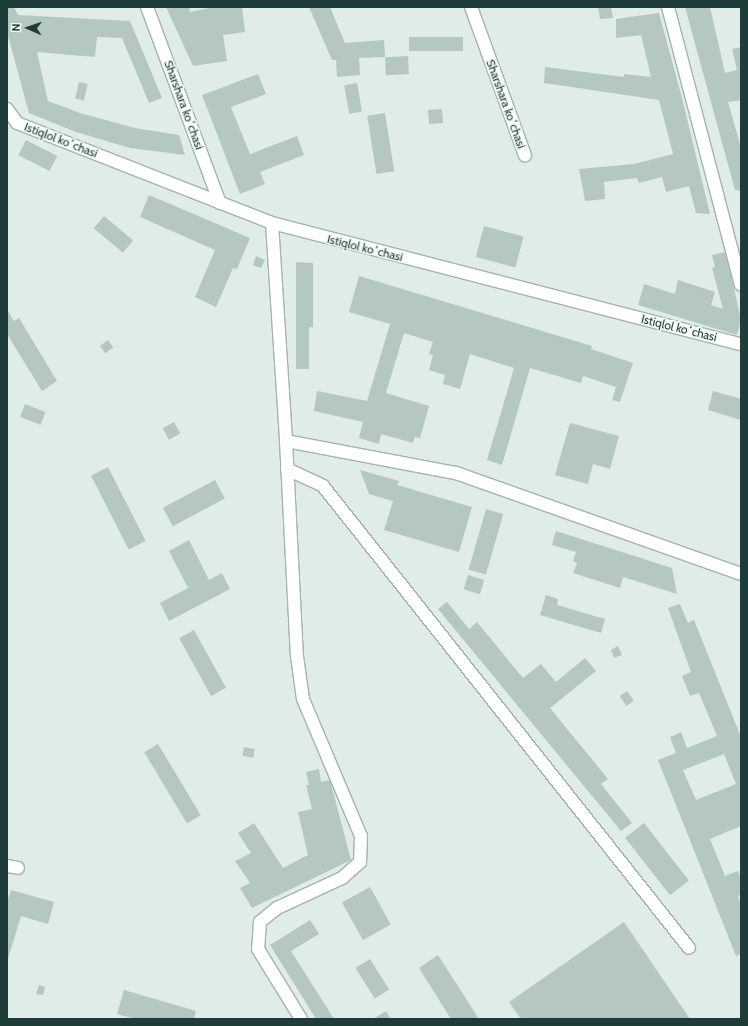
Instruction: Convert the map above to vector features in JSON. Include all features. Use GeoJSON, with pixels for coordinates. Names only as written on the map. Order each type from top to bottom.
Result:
{"type":"FeatureCollection","features":[{"type":"Feature","properties":{"kind":"street","name":"Sharshara koʻchasi"},"geometry":{"type":"LineString","coordinates":[[147,7],[220,203]]}},
{"type":"Feature","properties":{"kind":"street","name":"Sharshara koʻchasi"},"geometry":{"type":"LineString","coordinates":[[471,7],[525,155]]}},
{"type":"Feature","properties":{"kind":"street"},"geometry":{"type":"LineString","coordinates":[[668,7],[741,286]]}},
{"type":"Feature","properties":{"kind":"street","name":"Istiqlol koʻchasi"},"geometry":{"type":"LineString","coordinates":[[7,109],[17,123],[272,224],[741,344]]}},
{"type":"Feature","properties":{"kind":"street"},"geometry":{"type":"LineString","coordinates":[[272,224],[286,441],[297,656],[303,699],[361,836],[360,862],[342,878],[277,908],[260,922],[258,949],[301,1019]]}},
{"type":"Feature","properties":{"kind":"street"},"geometry":{"type":"LineString","coordinates":[[286,441],[456,473],[741,574]]}},
{"type":"Feature","properties":{"kind":"street"},"geometry":{"type":"LineString","coordinates":[[287,469],[323,486],[689,948]]}},
{"type":"Feature","properties":{"kind":"building"},"geometry":{"type":"Polygon","coordinates":[[[7,7],[14,7],[18,15],[130,21],[162,98],[149,103],[122,38],[97,37],[95,57],[37,52],[48,101],[80,113],[135,128],[179,135],[185,155],[130,148],[76,132],[29,113],[7,32],[7,7]]]}},
{"type":"Feature","properties":{"kind":"building"},"geometry":{"type":"Polygon","coordinates":[[[166,7],[189,7],[190,12],[214,7],[242,7],[245,32],[223,35],[227,61],[193,66],[166,7]]]}},
{"type":"Feature","properties":{"kind":"building"},"geometry":{"type":"Polygon","coordinates":[[[309,7],[330,7],[345,43],[384,40],[385,57],[359,58],[360,75],[337,77],[336,60],[332,60],[309,7]]]}},
{"type":"Feature","properties":{"kind":"building"},"geometry":{"type":"Polygon","coordinates":[[[598,7],[611,7],[613,18],[600,19],[598,7]]]}},
{"type":"Feature","properties":{"kind":"building"},"geometry":{"type":"Polygon","coordinates":[[[685,7],[710,7],[725,73],[737,70],[732,49],[741,47],[741,100],[728,102],[741,148],[741,191],[735,190],[685,7]]]}},
{"type":"Feature","properties":{"kind":"building"},"geometry":{"type":"Polygon","coordinates":[[[659,13],[682,98],[710,214],[696,213],[689,186],[666,192],[662,177],[639,183],[637,178],[604,182],[605,199],[585,201],[579,169],[634,164],[673,154],[659,100],[544,83],[545,67],[624,77],[624,74],[651,77],[641,35],[616,38],[616,19],[659,13]]]}},
{"type":"Feature","properties":{"kind":"building"},"geometry":{"type":"Polygon","coordinates":[[[409,37],[463,37],[463,51],[409,51],[409,37]]]}},
{"type":"Feature","properties":{"kind":"building"},"geometry":{"type":"Polygon","coordinates":[[[408,56],[409,74],[386,75],[385,57],[408,56]]]}},
{"type":"Feature","properties":{"kind":"building"},"geometry":{"type":"Polygon","coordinates":[[[258,74],[266,94],[231,107],[250,154],[297,136],[304,155],[260,172],[265,184],[240,194],[202,95],[258,74]]]}},
{"type":"Feature","properties":{"kind":"building"},"geometry":{"type":"Polygon","coordinates":[[[79,82],[88,84],[84,101],[75,99],[79,82]]]}},
{"type":"Feature","properties":{"kind":"building"},"geometry":{"type":"Polygon","coordinates":[[[357,83],[362,112],[349,114],[344,85],[357,83]]]}},
{"type":"Feature","properties":{"kind":"building"},"geometry":{"type":"Polygon","coordinates":[[[442,109],[443,123],[429,124],[428,110],[442,109]]]}},
{"type":"Feature","properties":{"kind":"building"},"geometry":{"type":"Polygon","coordinates":[[[385,113],[394,171],[376,174],[367,116],[385,113]]]}},
{"type":"Feature","properties":{"kind":"building"},"geometry":{"type":"Polygon","coordinates":[[[26,140],[57,156],[49,171],[18,155],[26,140]]]}},
{"type":"Feature","properties":{"kind":"building"},"geometry":{"type":"Polygon","coordinates":[[[149,195],[250,238],[237,269],[233,268],[216,307],[195,297],[215,250],[140,217],[149,195]]]}},
{"type":"Feature","properties":{"kind":"building"},"geometry":{"type":"Polygon","coordinates":[[[104,216],[133,240],[123,253],[94,228],[104,216]]]}},
{"type":"Feature","properties":{"kind":"building"},"geometry":{"type":"Polygon","coordinates":[[[484,226],[524,237],[515,268],[476,257],[484,226]]]}},
{"type":"Feature","properties":{"kind":"building"},"geometry":{"type":"Polygon","coordinates":[[[726,252],[741,320],[737,335],[638,305],[644,284],[675,294],[678,280],[715,292],[711,305],[723,309],[712,268],[715,267],[712,255],[726,252]]]}},
{"type":"Feature","properties":{"kind":"building"},"geometry":{"type":"Polygon","coordinates":[[[256,256],[265,260],[261,268],[253,265],[256,256]]]}},
{"type":"Feature","properties":{"kind":"building"},"geometry":{"type":"Polygon","coordinates":[[[296,262],[313,263],[313,327],[309,327],[309,369],[296,369],[296,262]]]}},
{"type":"Feature","properties":{"kind":"building"},"geometry":{"type":"Polygon","coordinates":[[[359,276],[592,346],[591,349],[633,363],[620,402],[612,400],[616,387],[583,376],[581,383],[530,368],[502,465],[487,460],[514,368],[470,354],[460,389],[443,384],[445,375],[429,370],[433,355],[429,354],[433,342],[404,333],[386,393],[429,406],[420,438],[415,437],[413,443],[381,434],[379,444],[359,438],[363,422],[314,411],[317,391],[367,401],[390,324],[349,312],[359,276]]]}},
{"type":"Feature","properties":{"kind":"building"},"geometry":{"type":"Polygon","coordinates":[[[7,310],[14,321],[19,318],[57,381],[42,391],[7,334],[7,310]]]}},
{"type":"Feature","properties":{"kind":"building"},"geometry":{"type":"Polygon","coordinates":[[[108,340],[113,347],[105,353],[100,346],[108,340]]]}},
{"type":"Feature","properties":{"kind":"building"},"geometry":{"type":"Polygon","coordinates":[[[713,391],[741,399],[741,420],[708,410],[713,391]]]}},
{"type":"Feature","properties":{"kind":"building"},"geometry":{"type":"Polygon","coordinates":[[[25,404],[46,412],[41,425],[20,417],[25,404]]]}},
{"type":"Feature","properties":{"kind":"building"},"geometry":{"type":"Polygon","coordinates":[[[174,422],[180,433],[169,440],[163,428],[174,422]]]}},
{"type":"Feature","properties":{"kind":"building"},"geometry":{"type":"Polygon","coordinates":[[[570,423],[619,436],[610,469],[593,464],[588,484],[555,475],[570,423]]]}},
{"type":"Feature","properties":{"kind":"building"},"geometry":{"type":"Polygon","coordinates":[[[108,467],[146,541],[129,550],[91,476],[108,467]]]}},
{"type":"Feature","properties":{"kind":"building"},"geometry":{"type":"Polygon","coordinates":[[[360,470],[399,481],[397,485],[472,507],[459,552],[384,530],[393,501],[369,494],[360,470]]]}},
{"type":"Feature","properties":{"kind":"building"},"geometry":{"type":"Polygon","coordinates":[[[215,480],[225,499],[173,526],[163,508],[215,480]]]}},
{"type":"Feature","properties":{"kind":"building"},"geometry":{"type":"Polygon","coordinates":[[[486,509],[503,514],[486,575],[469,570],[486,509]]]}},
{"type":"Feature","properties":{"kind":"building"},"geometry":{"type":"Polygon","coordinates":[[[556,531],[672,568],[677,594],[623,577],[620,588],[573,573],[577,563],[573,561],[576,552],[552,545],[556,531]]]}},
{"type":"Feature","properties":{"kind":"building"},"geometry":{"type":"Polygon","coordinates":[[[189,540],[209,580],[222,573],[230,589],[169,621],[160,603],[188,588],[169,551],[189,540]]]}},
{"type":"Feature","properties":{"kind":"building"},"geometry":{"type":"Polygon","coordinates":[[[468,575],[484,580],[480,594],[464,589],[468,575]]]}},
{"type":"Feature","properties":{"kind":"building"},"geometry":{"type":"Polygon","coordinates":[[[546,595],[558,599],[557,605],[605,619],[601,633],[540,615],[546,595]]]}},
{"type":"Feature","properties":{"kind":"building"},"geometry":{"type":"Polygon","coordinates":[[[447,602],[469,629],[477,622],[523,678],[541,664],[556,682],[585,658],[596,671],[550,708],[608,779],[601,784],[632,823],[621,831],[438,609],[447,602]]]}},
{"type":"Feature","properties":{"kind":"building"},"geometry":{"type":"Polygon","coordinates":[[[680,604],[688,623],[694,620],[741,737],[741,826],[710,839],[725,876],[738,871],[741,879],[741,894],[738,896],[741,904],[741,954],[736,956],[658,760],[676,753],[670,737],[681,732],[687,748],[717,736],[699,693],[690,696],[682,676],[691,672],[668,608],[680,604]],[[724,754],[683,770],[696,800],[736,784],[724,754]]]}},
{"type":"Feature","properties":{"kind":"building"},"geometry":{"type":"Polygon","coordinates":[[[194,630],[226,688],[211,696],[179,638],[194,630]]]}},
{"type":"Feature","properties":{"kind":"building"},"geometry":{"type":"Polygon","coordinates":[[[618,646],[622,655],[614,658],[611,650],[618,646]]]}},
{"type":"Feature","properties":{"kind":"building"},"geometry":{"type":"Polygon","coordinates":[[[627,691],[634,701],[627,706],[620,696],[627,691]]]}},
{"type":"Feature","properties":{"kind":"building"},"geometry":{"type":"Polygon","coordinates":[[[158,744],[201,815],[187,823],[144,752],[158,744]]]}},
{"type":"Feature","properties":{"kind":"building"},"geometry":{"type":"Polygon","coordinates":[[[244,747],[255,749],[253,758],[242,756],[244,747]]]}},
{"type":"Feature","properties":{"kind":"building"},"geometry":{"type":"Polygon","coordinates":[[[319,769],[321,782],[330,780],[351,860],[252,908],[240,888],[250,883],[235,861],[251,853],[238,833],[254,823],[283,868],[308,855],[298,812],[312,809],[306,785],[309,785],[306,772],[319,769]]]}},
{"type":"Feature","properties":{"kind":"building"},"geometry":{"type":"Polygon","coordinates":[[[644,823],[689,881],[670,895],[625,838],[644,823]]]}},
{"type":"Feature","properties":{"kind":"building"},"geometry":{"type":"Polygon","coordinates":[[[370,887],[391,925],[363,940],[342,903],[370,887]]]}},
{"type":"Feature","properties":{"kind":"building"},"geometry":{"type":"Polygon","coordinates":[[[11,890],[54,902],[48,924],[21,916],[7,962],[7,902],[11,890]]]}},
{"type":"Feature","properties":{"kind":"building"},"geometry":{"type":"Polygon","coordinates":[[[310,920],[319,934],[291,951],[334,1019],[316,1019],[270,945],[310,920]]]}},
{"type":"Feature","properties":{"kind":"building"},"geometry":{"type":"Polygon","coordinates":[[[624,922],[690,1019],[521,1019],[509,1002],[624,922]]]}},
{"type":"Feature","properties":{"kind":"building"},"geometry":{"type":"Polygon","coordinates":[[[438,955],[479,1019],[451,1019],[419,968],[438,955]]]}},
{"type":"Feature","properties":{"kind":"building"},"geometry":{"type":"Polygon","coordinates":[[[370,959],[389,990],[375,999],[356,968],[370,959]]]}},
{"type":"Feature","properties":{"kind":"building"},"geometry":{"type":"Polygon","coordinates":[[[39,985],[45,987],[43,995],[36,994],[39,985]]]}},
{"type":"Feature","properties":{"kind":"building"},"geometry":{"type":"Polygon","coordinates":[[[124,990],[196,1011],[194,1019],[136,1019],[117,1014],[124,990]]]}},
{"type":"Feature","properties":{"kind":"building"},"geometry":{"type":"Polygon","coordinates":[[[386,1011],[391,1019],[373,1019],[386,1011]]]}}]}
